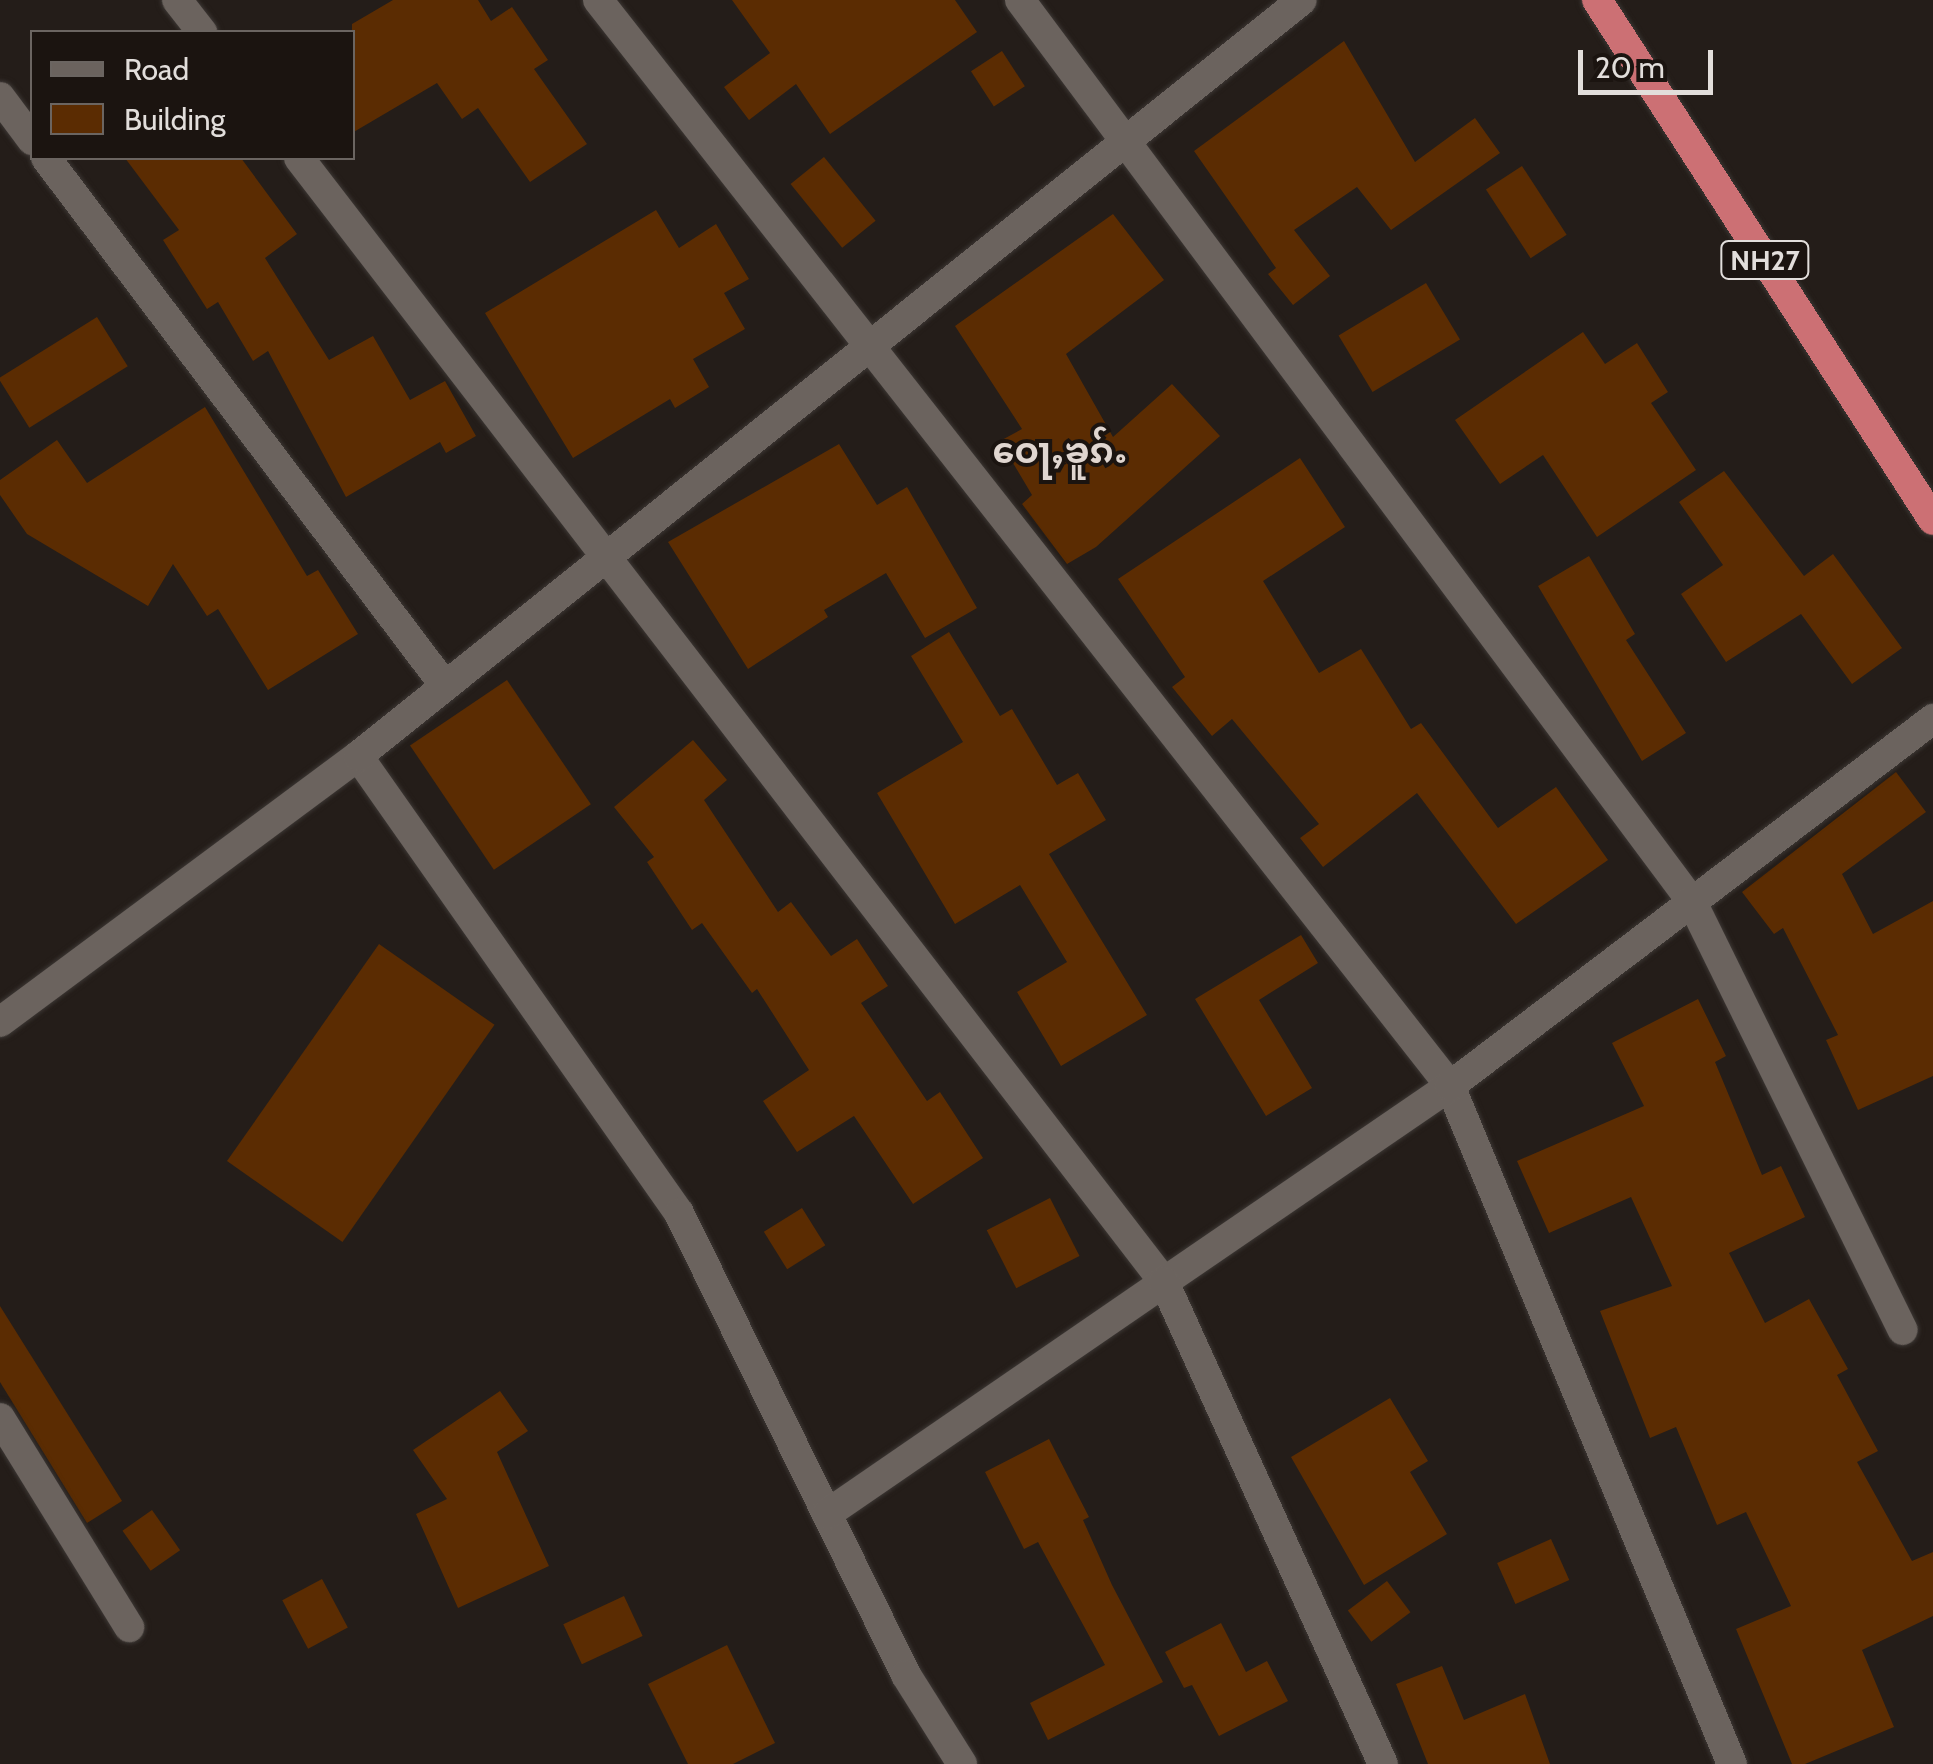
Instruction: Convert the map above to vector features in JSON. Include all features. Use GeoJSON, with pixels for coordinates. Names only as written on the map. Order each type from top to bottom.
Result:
{"type":"FeatureCollection","features":[{"type":"Feature","properties":{"kind":"highway","name":"NH27"},"geometry":{"type":"LineString","coordinates":[[1597,0],[1933,520]]}},
{"type":"Feature","properties":{"kind":"street"},"geometry":{"type":"LineString","coordinates":[[176,0],[200,30]]}},
{"type":"Feature","properties":{"kind":"street"},"geometry":{"type":"LineString","coordinates":[[598,0],[866,347],[1450,1086],[1732,1764]]}},
{"type":"Feature","properties":{"kind":"street"},"geometry":{"type":"LineString","coordinates":[[1020,0],[1128,138],[1692,902],[1903,1330]]}},
{"type":"Feature","properties":{"kind":"street"},"geometry":{"type":"LineString","coordinates":[[0,1022],[358,756],[1302,0]]}},
{"type":"Feature","properties":{"kind":"street"},"geometry":{"type":"LineString","coordinates":[[0,96],[30,137]]}},
{"type":"Feature","properties":{"kind":"street"},"geometry":{"type":"LineString","coordinates":[[48,160],[445,686]]}},
{"type":"Feature","properties":{"kind":"street"},"geometry":{"type":"LineString","coordinates":[[301,160],[608,554],[1164,1282],[1383,1764]]}},
{"type":"Feature","properties":{"kind":"street"},"geometry":{"type":"LineString","coordinates":[[827,1514],[1450,1086],[1933,719]]}},
{"type":"Feature","properties":{"kind":"street"},"geometry":{"type":"LineString","coordinates":[[358,756],[679,1212],[906,1675],[962,1764]]}},
{"type":"Feature","properties":{"kind":"street"},"geometry":{"type":"LineString","coordinates":[[0,1418],[129,1626]]}},
{"type":"Feature","properties":{"kind":"building"},"geometry":{"type":"Polygon","coordinates":[[[393,0],[478,0],[491,21],[512,7],[548,60],[534,69],[587,144],[530,182],[478,108],[462,119],[437,83],[355,131],[352,24],[393,0]]]}},
{"type":"Feature","properties":{"kind":"building"},"geometry":{"type":"Polygon","coordinates":[[[732,0],[955,0],[977,32],[830,134],[796,84],[749,120],[724,87],[770,53],[732,0]]]}},
{"type":"Feature","properties":{"kind":"building"},"geometry":{"type":"Polygon","coordinates":[[[1344,41],[1415,162],[1475,118],[1500,153],[1391,230],[1357,187],[1294,230],[1330,276],[1293,305],[1268,274],[1276,268],[1194,151],[1344,41]]]}},
{"type":"Feature","properties":{"kind":"building"},"geometry":{"type":"Polygon","coordinates":[[[1002,51],[1025,86],[994,106],[971,71],[1002,51]]]}},
{"type":"Feature","properties":{"kind":"building"},"geometry":{"type":"Polygon","coordinates":[[[824,157],[876,221],[842,248],[791,184],[824,157]]]}},
{"type":"Feature","properties":{"kind":"building"},"geometry":{"type":"Polygon","coordinates":[[[126,160],[242,160],[297,234],[265,258],[329,360],[373,336],[410,400],[445,381],[476,436],[446,453],[440,442],[346,497],[268,351],[253,361],[218,302],[207,309],[163,240],[179,230],[126,160]]]}},
{"type":"Feature","properties":{"kind":"building"},"geometry":{"type":"Polygon","coordinates":[[[1522,166],[1567,235],[1531,258],[1486,189],[1522,166]]]}},
{"type":"Feature","properties":{"kind":"building"},"geometry":{"type":"Polygon","coordinates":[[[656,210],[679,248],[716,224],[749,279],[724,293],[745,329],[693,359],[709,387],[675,408],[670,399],[573,458],[485,313],[656,210]]]}},
{"type":"Feature","properties":{"kind":"building"},"geometry":{"type":"Polygon","coordinates":[[[1113,214],[1164,280],[1066,354],[1113,437],[1172,384],[1220,436],[1096,547],[1067,564],[1022,504],[1032,495],[1000,441],[1022,429],[955,326],[1113,214]]]}},
{"type":"Feature","properties":{"kind":"building"},"geometry":{"type":"Polygon","coordinates":[[[1426,283],[1460,340],[1373,392],[1339,336],[1426,283]]]}},
{"type":"Feature","properties":{"kind":"building"},"geometry":{"type":"Polygon","coordinates":[[[97,317],[128,366],[29,428],[0,378],[97,317]]]}},
{"type":"Feature","properties":{"kind":"building"},"geometry":{"type":"Polygon","coordinates":[[[1583,332],[1605,364],[1637,343],[1668,392],[1651,403],[1696,470],[1597,537],[1543,455],[1500,484],[1455,420],[1583,332]]]}},
{"type":"Feature","properties":{"kind":"building"},"geometry":{"type":"Polygon","coordinates":[[[205,407],[307,576],[318,570],[358,634],[268,690],[218,609],[207,616],[173,564],[148,606],[27,534],[0,495],[0,480],[57,440],[87,483],[205,407]]]}},
{"type":"Feature","properties":{"kind":"building"},"geometry":{"type":"Polygon","coordinates":[[[839,444],[877,505],[907,487],[977,608],[925,638],[886,573],[824,610],[828,617],[748,669],[668,542],[839,444]]]}},
{"type":"Feature","properties":{"kind":"building"},"geometry":{"type":"Polygon","coordinates":[[[1300,458],[1345,527],[1263,581],[1319,673],[1361,649],[1411,729],[1421,723],[1498,828],[1556,787],[1608,860],[1516,924],[1417,793],[1323,867],[1300,838],[1319,824],[1232,719],[1212,736],[1172,687],[1185,677],[1118,579],[1300,458]]]}},
{"type":"Feature","properties":{"kind":"building"},"geometry":{"type":"Polygon","coordinates":[[[1724,471],[1804,576],[1833,554],[1902,648],[1852,684],[1801,614],[1726,662],[1681,594],[1723,565],[1679,502],[1724,471]]]}},
{"type":"Feature","properties":{"kind":"building"},"geometry":{"type":"Polygon","coordinates":[[[1589,556],[1635,634],[1626,640],[1686,733],[1642,761],[1538,586],[1589,556]]]}},
{"type":"Feature","properties":{"kind":"building"},"geometry":{"type":"Polygon","coordinates":[[[949,632],[1000,716],[1012,709],[1057,785],[1078,773],[1106,820],[1049,854],[1147,1015],[1061,1066],[1017,992],[1067,962],[1020,885],[955,924],[877,793],[963,742],[911,656],[949,632]]]}},
{"type":"Feature","properties":{"kind":"building"},"geometry":{"type":"Polygon","coordinates":[[[507,680],[591,804],[494,870],[410,745],[507,680]]]}},
{"type":"Feature","properties":{"kind":"building"},"geometry":{"type":"Polygon","coordinates":[[[693,740],[727,780],[704,800],[778,912],[791,902],[831,956],[857,939],[888,986],[861,1003],[927,1101],[940,1092],[983,1158],[913,1204],[854,1116],[797,1152],[763,1101],[809,1070],[757,989],[752,993],[702,923],[692,930],[647,862],[654,857],[614,807],[693,740]]]}},
{"type":"Feature","properties":{"kind":"building"},"geometry":{"type":"Polygon","coordinates":[[[1896,772],[1926,812],[1842,874],[1873,934],[1933,901],[1933,1076],[1858,1110],[1826,1040],[1838,1035],[1783,928],[1774,934],[1742,892],[1896,772]]]}},
{"type":"Feature","properties":{"kind":"building"},"geometry":{"type":"Polygon","coordinates":[[[1301,935],[1318,963],[1259,1000],[1312,1088],[1266,1116],[1195,999],[1301,935]]]}},
{"type":"Feature","properties":{"kind":"building"},"geometry":{"type":"Polygon","coordinates":[[[379,944],[495,1025],[343,1242],[227,1161],[379,944]]]}},
{"type":"Feature","properties":{"kind":"building"},"geometry":{"type":"Polygon","coordinates":[[[1698,999],[1726,1056],[1715,1062],[1762,1175],[1781,1166],[1805,1217],[1729,1253],[1765,1323],[1809,1299],[1848,1369],[1837,1375],[1878,1451],[1857,1462],[1912,1561],[1933,1552],[1933,1616],[1862,1650],[1894,1727],[1805,1764],[1792,1764],[1736,1629],[1791,1606],[1746,1512],[1717,1525],[1676,1427],[1650,1438],[1600,1311],[1672,1286],[1631,1197],[1549,1233],[1517,1161],[1644,1106],[1612,1043],[1698,999]]]}},
{"type":"Feature","properties":{"kind":"building"},"geometry":{"type":"Polygon","coordinates":[[[1050,1198],[1080,1256],[1016,1288],[987,1230],[1050,1198]]]}},
{"type":"Feature","properties":{"kind":"building"},"geometry":{"type":"Polygon","coordinates":[[[802,1208],[825,1245],[787,1269],[764,1232],[802,1208]]]}},
{"type":"Feature","properties":{"kind":"building"},"geometry":{"type":"Polygon","coordinates":[[[0,1306],[122,1501],[87,1523],[0,1382],[0,1306]]]}},
{"type":"Feature","properties":{"kind":"building"},"geometry":{"type":"Polygon","coordinates":[[[500,1391],[528,1431],[497,1452],[549,1566],[458,1608],[416,1514],[447,1499],[413,1450],[500,1391]]]}},
{"type":"Feature","properties":{"kind":"building"},"geometry":{"type":"Polygon","coordinates":[[[1390,1398],[1428,1461],[1410,1472],[1447,1534],[1364,1585],[1291,1457],[1390,1398]]]}},
{"type":"Feature","properties":{"kind":"building"},"geometry":{"type":"Polygon","coordinates":[[[1049,1439],[1089,1517],[1083,1520],[1112,1585],[1163,1682],[1048,1740],[1030,1703],[1105,1665],[1038,1542],[1024,1549],[985,1472],[1049,1439]]]}},
{"type":"Feature","properties":{"kind":"building"},"geometry":{"type":"Polygon","coordinates":[[[152,1510],[180,1550],[151,1571],[123,1531],[152,1510]]]}},
{"type":"Feature","properties":{"kind":"building"},"geometry":{"type":"Polygon","coordinates":[[[1551,1539],[1569,1580],[1515,1604],[1497,1563],[1551,1539]]]}},
{"type":"Feature","properties":{"kind":"building"},"geometry":{"type":"Polygon","coordinates":[[[322,1579],[348,1628],[308,1649],[282,1600],[322,1579]]]}},
{"type":"Feature","properties":{"kind":"building"},"geometry":{"type":"Polygon","coordinates":[[[1387,1581],[1410,1612],[1371,1642],[1348,1610],[1387,1581]]]}},
{"type":"Feature","properties":{"kind":"building"},"geometry":{"type":"Polygon","coordinates":[[[624,1596],[643,1636],[582,1664],[563,1624],[624,1596]]]}},
{"type":"Feature","properties":{"kind":"building"},"geometry":{"type":"Polygon","coordinates":[[[1221,1623],[1246,1672],[1267,1661],[1288,1701],[1219,1736],[1192,1685],[1184,1688],[1165,1652],[1221,1623]]]}},
{"type":"Feature","properties":{"kind":"building"},"geometry":{"type":"Polygon","coordinates":[[[727,1645],[775,1743],[733,1764],[688,1764],[648,1684],[727,1645]]]}},
{"type":"Feature","properties":{"kind":"building"},"geometry":{"type":"Polygon","coordinates":[[[1442,1666],[1464,1720],[1525,1694],[1550,1764],[1428,1764],[1396,1684],[1442,1666]]]}},
{"type":"Feature","properties":{"kind":"district","name":"ဝေႃႇၶူၵ်ႉ"},"geometry":{"type":"Point","coordinates":[1060,451]}}]}
